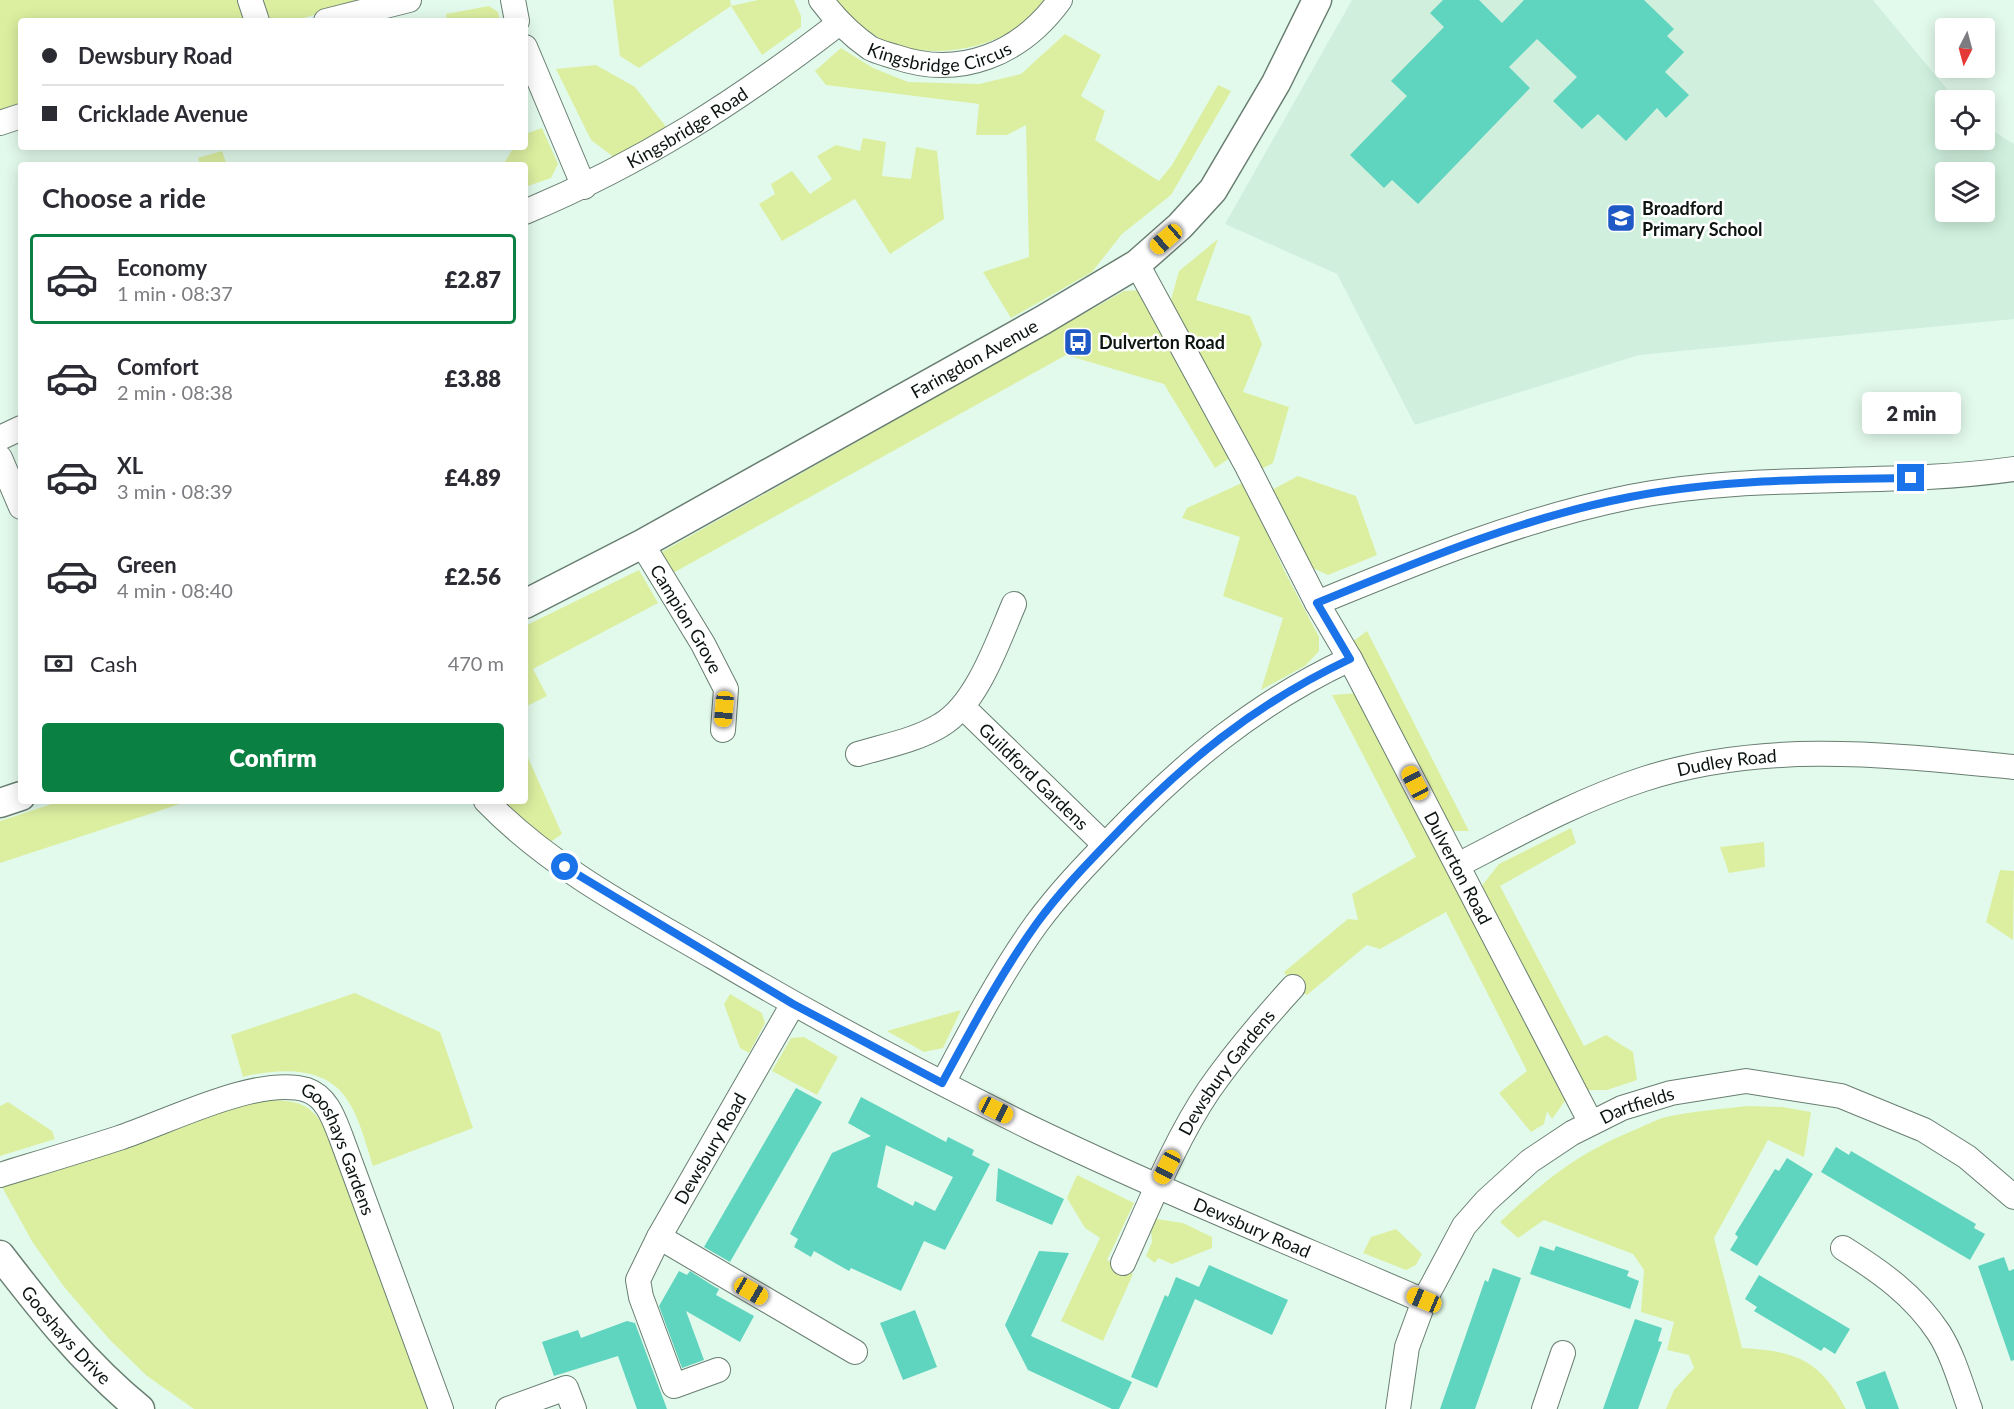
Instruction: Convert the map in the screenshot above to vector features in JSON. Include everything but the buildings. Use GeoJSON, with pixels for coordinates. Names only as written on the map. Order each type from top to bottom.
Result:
{"type":"FeatureCollection","features":[{"type":"Feature","properties":{"kind":"street"},"geometry":{"type":"LineString","coordinates":[[250,0],[256,18]]}},
{"type":"Feature","properties":{"kind":"street"},"geometry":{"type":"LineString","coordinates":[[338,18],[409,0]]}},
{"type":"Feature","properties":{"kind":"street"},"geometry":{"type":"LineString","coordinates":[[513,0],[516,18]]}},
{"type":"Feature","properties":{"kind":"street","name":"Kingsbridge Circus"},"geometry":{"type":"LineString","coordinates":[[821,0],[838,24],[872,49],[916,64],[962,64],[1006,50],[1043,23],[1060,0]]}},
{"type":"Feature","properties":{"kind":"street","name":"Faringdon Avenue"},"geometry":{"type":"LineString","coordinates":[[528,602],[642,544],[1035,324],[1137,264],[1180,226],[1213,190],[1276,83],[1317,0]]}},
{"type":"Feature","properties":{"kind":"street","name":"Kingsbridge Road"},"geometry":{"type":"LineString","coordinates":[[528,211],[584,187],[682,135],[792,59],[838,24]]}},
{"type":"Feature","properties":{"kind":"street"},"geometry":{"type":"LineString","coordinates":[[528,53],[584,187]]}},
{"type":"Feature","properties":{"kind":"street"},"geometry":{"type":"LineString","coordinates":[[0,123],[18,117]]}},
{"type":"Feature","properties":{"kind":"street","name":"Dulverton Road"},"geometry":{"type":"LineString","coordinates":[[1137,264],[1251,474],[1317,603],[1350,659],[1591,1123]]}},
{"type":"Feature","properties":{"kind":"street"},"geometry":{"type":"LineString","coordinates":[[0,438],[18,429]]}},
{"type":"Feature","properties":{"kind":"street"},"geometry":{"type":"LineString","coordinates":[[0,458],[18,500]]}},
{"type":"Feature","properties":{"kind":"street"},"geometry":{"type":"LineString","coordinates":[[1317,603],[1448,548],[1509,528],[1630,497],[1782,481],[1957,477],[2014,469]]}},
{"type":"Feature","properties":{"kind":"street","name":"Campion Grove"},"geometry":{"type":"LineString","coordinates":[[642,544],[703,644],[726,689],[723,730]]}},
{"type":"Feature","properties":{"kind":"street","name":"Guildford Gardens"},"geometry":{"type":"LineString","coordinates":[[858,754],[941,725],[963,707],[991,657],[1014,604]]}},
{"type":"Feature","properties":{"kind":"street"},"geometry":{"type":"LineString","coordinates":[[942,1083],[986,1003],[1037,923],[1066,886],[1105,845],[1179,772],[1225,732],[1252,712],[1350,659]]}},
{"type":"Feature","properties":{"kind":"street","name":"Guildford Gardens"},"geometry":{"type":"LineString","coordinates":[[963,707],[1105,845]]}},
{"type":"Feature","properties":{"kind":"street","name":"Dudley Road"},"geometry":{"type":"LineString","coordinates":[[1458,865],[1580,803],[1644,779],[1730,758],[1842,753],[2014,767]]}},
{"type":"Feature","properties":{"kind":"street"},"geometry":{"type":"LineString","coordinates":[[0,803],[18,797]]}},
{"type":"Feature","properties":{"kind":"street","name":"Dewsbury Road"},"geometry":{"type":"LineString","coordinates":[[489,804],[549,857],[631,909],[793,1004],[942,1083],[1157,1186],[1424,1300]]}},
{"type":"Feature","properties":{"kind":"street","name":"Dewsbury Gardens"},"geometry":{"type":"LineString","coordinates":[[1123,1263],[1157,1186],[1208,1092],[1262,1021],[1293,987]]}},
{"type":"Feature","properties":{"kind":"street","name":"Dewsbury Road"},"geometry":{"type":"LineString","coordinates":[[718,1370],[674,1386],[641,1297],[638,1280],[659,1237],[793,1004]]}},
{"type":"Feature","properties":{"kind":"street","name":"Dartfields"},"geometry":{"type":"LineString","coordinates":[[1398,1409],[1407,1347],[1424,1300],[1464,1226],[1486,1201],[1530,1161],[1591,1123],[1622,1108],[1671,1093],[1746,1081],[1817,1091],[1866,1104],[1924,1130],[1967,1157],[2014,1197]]}},
{"type":"Feature","properties":{"kind":"street","name":"Gooshays Gardens"},"geometry":{"type":"LineString","coordinates":[[0,1175],[120,1138],[233,1096],[269,1087],[292,1087],[310,1091],[329,1108],[337,1127],[441,1409]]}},
{"type":"Feature","properties":{"kind":"street"},"geometry":{"type":"LineString","coordinates":[[659,1237],[855,1352]]}},
{"type":"Feature","properties":{"kind":"street"},"geometry":{"type":"LineString","coordinates":[[1843,1248],[1887,1276],[1915,1301],[1940,1334],[1970,1409]]}},
{"type":"Feature","properties":{"kind":"street","name":"Gooshays Drive"},"geometry":{"type":"LineString","coordinates":[[0,1255],[49,1319],[97,1372],[140,1409]]}},
{"type":"Feature","properties":{"kind":"street"},"geometry":{"type":"LineString","coordinates":[[1544,1409],[1563,1353]]}},
{"type":"Feature","properties":{"kind":"street"},"geometry":{"type":"LineString","coordinates":[[508,1409],[566,1388],[574,1409]]}},
{"type":"Feature","properties":{"kind":"shaded area","name":"Broadford Primary School"},"geometry":{"type":"Polygon","coordinates":[[[1352,0],[1873,0],[1935,75],[1935,78],[1938,78],[1948,90],[1935,90],[1935,150],[1995,150],[1995,132],[2014,144],[2014,319],[1639,355],[1415,425],[1337,274],[1225,224],[1352,0]]]}},
{"type":"Feature","properties":{"kind":"green space"},"geometry":{"type":"Polygon","coordinates":[[[0,0],[370,0],[303,18],[18,18],[18,111],[0,116],[0,0]]]}},
{"type":"Feature","properties":{"kind":"green space"},"geometry":{"type":"Polygon","coordinates":[[[613,0],[730,0],[731,6],[639,68],[620,56],[613,0]]]}},
{"type":"Feature","properties":{"kind":"green space"},"geometry":{"type":"Polygon","coordinates":[[[758,0],[794,0],[801,16],[801,27],[762,55],[731,6],[758,0]]]}},
{"type":"Feature","properties":{"kind":"green space"},"geometry":{"type":"Polygon","coordinates":[[[835,0],[1044,0],[1031,16],[1014,30],[994,40],[972,47],[926,51],[904,48],[885,41],[858,23],[835,0]]]}},
{"type":"Feature","properties":{"kind":"green space"},"geometry":{"type":"Polygon","coordinates":[[[489,6],[498,12],[499,18],[447,18],[446,14],[489,6]]]}},
{"type":"Feature","properties":{"kind":"green space"},"geometry":{"type":"Polygon","coordinates":[[[1065,34],[1101,55],[1081,96],[1105,111],[1095,140],[1159,181],[1172,165],[1218,85],[1231,91],[1171,195],[1122,234],[1092,272],[1011,318],[983,272],[1029,257],[1026,125],[1007,135],[976,135],[979,104],[826,85],[815,71],[841,48],[873,68],[908,82],[979,84],[1021,74],[1065,34]]]}},
{"type":"Feature","properties":{"kind":"green space"},"geometry":{"type":"Polygon","coordinates":[[[596,65],[635,87],[667,128],[615,158],[591,140],[556,69],[596,65]]]}},
{"type":"Feature","properties":{"kind":"green space"},"geometry":{"type":"Polygon","coordinates":[[[542,128],[558,164],[551,178],[528,186],[528,162],[505,162],[512,150],[528,150],[528,133],[542,128]]]}},
{"type":"Feature","properties":{"kind":"green space"},"geometry":{"type":"Polygon","coordinates":[[[863,138],[886,142],[882,176],[911,179],[916,147],[937,151],[944,219],[890,254],[855,199],[782,241],[759,204],[775,194],[771,184],[792,171],[810,194],[832,179],[817,156],[836,145],[860,151],[863,138]]]}},
{"type":"Feature","properties":{"kind":"green space"},"geometry":{"type":"Polygon","coordinates":[[[222,151],[226,162],[199,162],[198,158],[222,151]]]}},
{"type":"Feature","properties":{"kind":"green space"},"geometry":{"type":"Polygon","coordinates":[[[1218,239],[1196,300],[1250,316],[1262,344],[1243,392],[1289,407],[1273,463],[1258,471],[1171,300],[1179,271],[1218,239]]]}},
{"type":"Feature","properties":{"kind":"green space"},"geometry":{"type":"Polygon","coordinates":[[[1141,290],[1160,306],[1149,312],[1230,458],[1215,468],[1164,384],[1066,355],[673,573],[660,553],[1124,291],[1141,290]]]}},
{"type":"Feature","properties":{"kind":"green space"},"geometry":{"type":"Polygon","coordinates":[[[1298,476],[1356,496],[1377,555],[1328,575],[1306,565],[1268,492],[1298,476]]]}},
{"type":"Feature","properties":{"kind":"green space"},"geometry":{"type":"Polygon","coordinates":[[[1244,482],[1285,572],[1319,637],[1319,651],[1305,666],[1261,690],[1283,618],[1223,596],[1240,537],[1182,518],[1187,508],[1244,482]]]}},
{"type":"Feature","properties":{"kind":"green space"},"geometry":{"type":"Polygon","coordinates":[[[639,570],[658,603],[533,669],[547,696],[528,706],[528,625],[639,570]]]}},
{"type":"Feature","properties":{"kind":"green space"},"geometry":{"type":"Polygon","coordinates":[[[1367,631],[1469,831],[1450,831],[1352,642],[1367,631]]]}},
{"type":"Feature","properties":{"kind":"green space"},"geometry":{"type":"Polygon","coordinates":[[[1359,693],[1565,1101],[1552,1119],[1547,1111],[1544,1124],[1531,1132],[1499,1093],[1527,1071],[1446,912],[1380,949],[1367,945],[1307,995],[1293,987],[1284,972],[1348,919],[1358,920],[1352,894],[1416,857],[1332,695],[1359,693]]]}},
{"type":"Feature","properties":{"kind":"green space"},"geometry":{"type":"Polygon","coordinates":[[[528,758],[562,834],[549,843],[505,804],[528,804],[528,758]]]}},
{"type":"Feature","properties":{"kind":"green space"},"geometry":{"type":"Polygon","coordinates":[[[52,804],[180,804],[0,863],[0,821],[52,804]]]}},
{"type":"Feature","properties":{"kind":"green space"},"geometry":{"type":"Polygon","coordinates":[[[1571,828],[1576,843],[1500,886],[1584,1046],[1606,1035],[1633,1052],[1637,1080],[1607,1090],[1585,1090],[1480,888],[1499,864],[1571,828]]]}},
{"type":"Feature","properties":{"kind":"green space"},"geometry":{"type":"Polygon","coordinates":[[[1764,842],[1765,867],[1729,873],[1720,847],[1764,842]]]}},
{"type":"Feature","properties":{"kind":"green space"},"geometry":{"type":"Polygon","coordinates":[[[2000,870],[2014,871],[2013,940],[1986,922],[2000,870]]]}},
{"type":"Feature","properties":{"kind":"green space"},"geometry":{"type":"Polygon","coordinates":[[[355,993],[440,1032],[473,1128],[373,1166],[352,1108],[339,1089],[328,1081],[315,1075],[286,1071],[243,1077],[231,1035],[355,993]]]}},
{"type":"Feature","properties":{"kind":"green space"},"geometry":{"type":"Polygon","coordinates":[[[730,994],[762,1013],[765,1023],[749,1053],[740,1048],[724,1004],[730,994]]]}},
{"type":"Feature","properties":{"kind":"green space"},"geometry":{"type":"Polygon","coordinates":[[[961,1010],[943,1048],[924,1052],[887,1031],[961,1010]]]}},
{"type":"Feature","properties":{"kind":"green space"},"geometry":{"type":"Polygon","coordinates":[[[804,1037],[838,1057],[817,1095],[772,1071],[791,1038],[804,1037]]]}},
{"type":"Feature","properties":{"kind":"green space"},"geometry":{"type":"Polygon","coordinates":[[[258,1100],[286,1101],[305,1106],[319,1119],[334,1143],[431,1409],[194,1409],[147,1376],[110,1340],[65,1288],[33,1243],[2,1187],[258,1100]]]}},
{"type":"Feature","properties":{"kind":"green space"},"geometry":{"type":"Polygon","coordinates":[[[8,1102],[52,1131],[55,1139],[0,1156],[0,1106],[8,1102]]]}},
{"type":"Feature","properties":{"kind":"green space"},"geometry":{"type":"Polygon","coordinates":[[[1748,1106],[1782,1107],[1811,1112],[1804,1157],[1768,1140],[1714,1238],[1742,1348],[1777,1352],[1804,1361],[1826,1379],[1846,1409],[1666,1409],[1674,1390],[1694,1368],[1689,1355],[1667,1350],[1674,1322],[1641,1312],[1644,1270],[1633,1254],[1544,1220],[1518,1238],[1500,1222],[1561,1170],[1612,1140],[1666,1117],[1748,1106]]]}},
{"type":"Feature","properties":{"kind":"green space"},"geometry":{"type":"Polygon","coordinates":[[[1077,1175],[1134,1203],[1107,1260],[1133,1274],[1103,1341],[1061,1321],[1100,1238],[1085,1228],[1067,1198],[1077,1175]]]}},
{"type":"Feature","properties":{"kind":"green space"},"geometry":{"type":"Polygon","coordinates":[[[1150,1218],[1183,1223],[1212,1237],[1212,1248],[1172,1264],[1158,1258],[1155,1263],[1146,1256],[1152,1242],[1150,1218]]]}},
{"type":"Feature","properties":{"kind":"green space"},"geometry":{"type":"Polygon","coordinates":[[[1396,1229],[1422,1254],[1416,1265],[1406,1270],[1363,1253],[1371,1237],[1396,1229]]]}},
{"type":"Feature","properties":{"kind":"place","name":"Broadford Primary School"},"geometry":{"type":"Point","coordinates":[1621,218]}},
{"type":"Feature","properties":{"kind":"place","name":"Dulverton Road"},"geometry":{"type":"Point","coordinates":[1078,342]}},
{"type":"Feature","properties":{"kind":"route"},"geometry":{"type":"LineString","coordinates":[[565,867],[631,909],[793,1004],[942,1083],[986,1003],[1037,923],[1066,886],[1119,830],[1179,772],[1252,712],[1319,673],[1350,659],[1317,603],[1448,548],[1509,528],[1630,497],[1703,487],[1782,481],[1911,478]]}}]}
